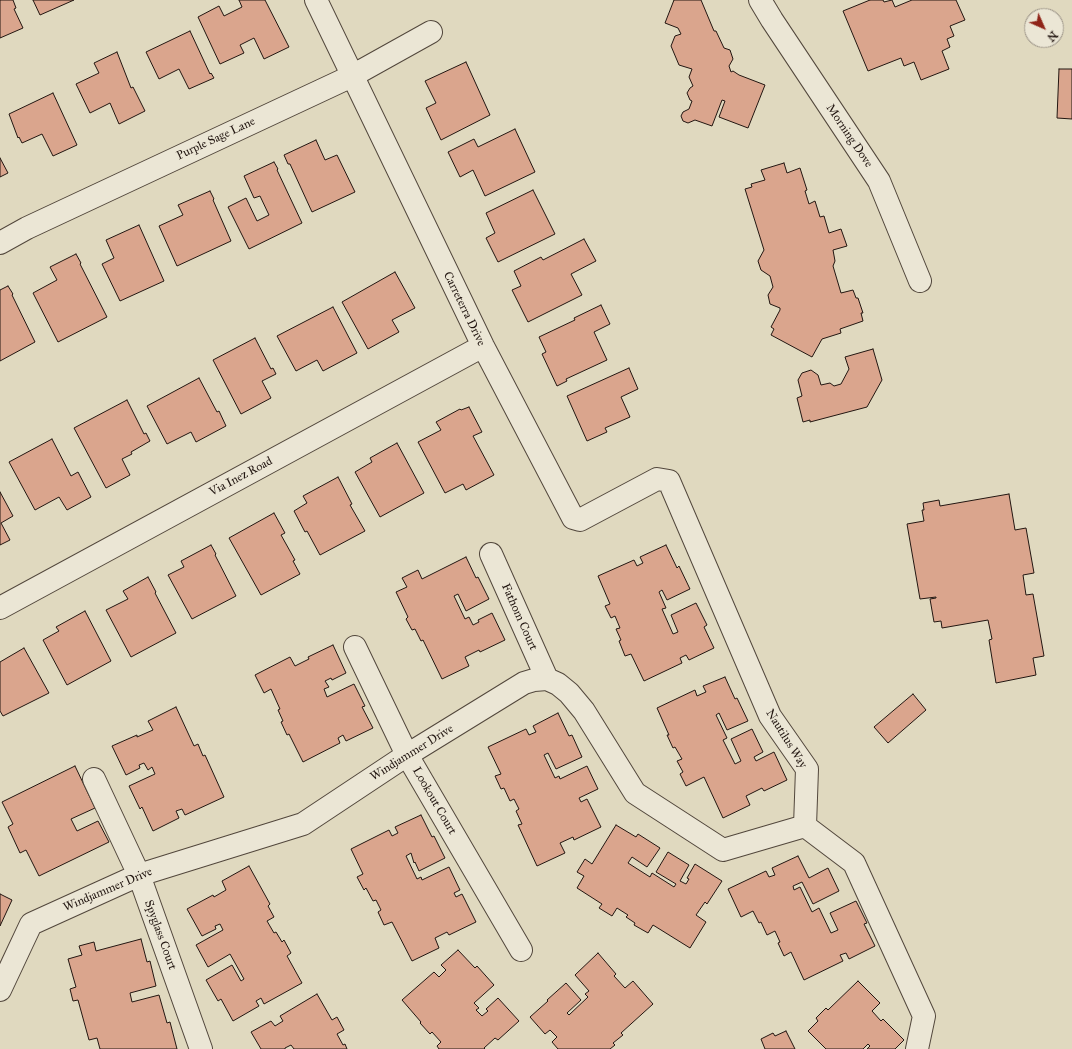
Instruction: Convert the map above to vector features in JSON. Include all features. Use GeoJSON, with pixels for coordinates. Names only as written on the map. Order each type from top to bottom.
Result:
{"type":"FeatureCollection","features":[{"type":"Feature","properties":{"kind":"street","name":"Carreterra Drive"},"geometry":{"type":"LineString","coordinates":[[316,0],[482,346],[573,518],[580,520],[657,479],[669,481]]}},
{"type":"Feature","properties":{"kind":"street","name":"Morning Dove"},"geometry":{"type":"LineString","coordinates":[[760,0],[879,181],[920,281]]}},
{"type":"Feature","properties":{"kind":"street","name":"Purple Sage Lane"},"geometry":{"type":"LineString","coordinates":[[0,243],[27,228],[352,76],[431,32]]}},
{"type":"Feature","properties":{"kind":"street","name":"Via Inez Road"},"geometry":{"type":"LineString","coordinates":[[0,608],[482,346]]}},
{"type":"Feature","properties":{"kind":"street","name":"Nautilus Way"},"geometry":{"type":"LineString","coordinates":[[669,481],[770,716],[807,770],[805,826]]}},
{"type":"Feature","properties":{"kind":"street","name":"Fathom Court"},"geometry":{"type":"LineString","coordinates":[[491,554],[546,680]]}},
{"type":"Feature","properties":{"kind":"street","name":"Lookout Court"},"geometry":{"type":"LineString","coordinates":[[355,647],[408,755],[521,950]]}},
{"type":"Feature","properties":{"kind":"street","name":"Windjammer Drive"},"geometry":{"type":"LineString","coordinates":[[0,990],[31,924],[139,875],[304,824],[408,755],[524,683],[534,680],[546,680]]}},
{"type":"Feature","properties":{"kind":"street"},"geometry":{"type":"LineString","coordinates":[[546,680],[558,684],[569,693],[584,711],[635,793],[723,850],[805,826],[854,864],[924,1016],[917,1049]]}},
{"type":"Feature","properties":{"kind":"street","name":"Spyglass Court"},"geometry":{"type":"LineString","coordinates":[[94,779],[139,875],[201,1049]]}},
{"type":"Feature","properties":{"kind":"building"},"geometry":{"type":"Polygon","coordinates":[[[0,0],[13,0],[16,8],[14,9],[23,28],[0,38],[0,0]]]}},
{"type":"Feature","properties":{"kind":"building"},"geometry":{"type":"Polygon","coordinates":[[[33,0],[74,0],[40,15],[33,0]]]}},
{"type":"Feature","properties":{"kind":"building"},"geometry":{"type":"Polygon","coordinates":[[[239,0],[265,0],[289,47],[264,59],[254,38],[240,45],[244,53],[220,64],[198,17],[219,6],[224,16],[242,7],[239,0]]]}},
{"type":"Feature","properties":{"kind":"building"},"geometry":{"type":"Polygon","coordinates":[[[674,0],[701,0],[714,31],[716,31],[724,48],[730,50],[733,59],[729,66],[731,72],[733,71],[739,75],[765,85],[748,128],[719,117],[725,101],[722,100],[712,126],[695,120],[688,123],[683,121],[681,116],[683,112],[689,109],[692,101],[687,93],[693,86],[689,77],[692,69],[679,65],[671,46],[675,36],[681,34],[678,28],[665,23],[674,0]]]}},
{"type":"Feature","properties":{"kind":"building"},"geometry":{"type":"Polygon","coordinates":[[[870,0],[883,0],[884,2],[892,0],[895,7],[912,0],[956,0],[965,20],[950,26],[954,36],[947,39],[950,47],[942,51],[949,69],[921,80],[914,62],[904,66],[901,58],[868,71],[843,11],[870,0]]]}},
{"type":"Feature","properties":{"kind":"building"},"geometry":{"type":"Polygon","coordinates":[[[190,31],[210,74],[211,73],[214,78],[189,89],[179,69],[159,79],[146,52],[190,31]]]}},
{"type":"Feature","properties":{"kind":"building"},"geometry":{"type":"Polygon","coordinates":[[[117,52],[131,88],[133,87],[145,111],[119,124],[110,103],[90,113],[76,84],[99,73],[94,63],[117,52]]]}},
{"type":"Feature","properties":{"kind":"building"},"geometry":{"type":"Polygon","coordinates":[[[466,62],[490,115],[441,140],[426,108],[436,103],[425,81],[466,62]]]}},
{"type":"Feature","properties":{"kind":"building"},"geometry":{"type":"Polygon","coordinates":[[[1059,69],[1072,69],[1072,119],[1057,118],[1059,69]]]}},
{"type":"Feature","properties":{"kind":"building"},"geometry":{"type":"Polygon","coordinates":[[[53,93],[77,145],[53,156],[42,134],[22,143],[19,137],[18,138],[9,114],[53,93]]]}},
{"type":"Feature","properties":{"kind":"building"},"geometry":{"type":"Polygon","coordinates":[[[515,129],[535,172],[485,196],[473,170],[460,177],[448,152],[474,139],[478,147],[515,129]]]}},
{"type":"Feature","properties":{"kind":"building"},"geometry":{"type":"Polygon","coordinates":[[[316,140],[325,160],[337,155],[355,192],[312,212],[290,164],[288,164],[284,155],[316,140]]]}},
{"type":"Feature","properties":{"kind":"building"},"geometry":{"type":"Polygon","coordinates":[[[0,158],[8,173],[0,177],[0,158]]]}},
{"type":"Feature","properties":{"kind":"building"},"geometry":{"type":"Polygon","coordinates":[[[274,162],[302,223],[249,249],[228,207],[246,198],[257,221],[269,215],[260,196],[254,198],[244,176],[274,162]]]}},
{"type":"Feature","properties":{"kind":"building"},"geometry":{"type":"Polygon","coordinates":[[[784,163],[787,173],[800,168],[807,190],[805,191],[809,204],[815,201],[820,217],[824,216],[829,233],[841,229],[847,246],[833,250],[835,261],[833,266],[841,293],[853,290],[856,298],[858,298],[863,313],[861,313],[863,321],[840,329],[841,333],[822,339],[812,357],[771,335],[774,329],[771,327],[780,308],[770,304],[768,295],[773,287],[770,276],[761,270],[758,261],[764,250],[745,189],[752,187],[751,184],[765,180],[761,170],[784,163]]]}},
{"type":"Feature","properties":{"kind":"building"},"geometry":{"type":"Polygon","coordinates":[[[533,190],[555,234],[498,262],[486,238],[495,233],[486,213],[533,190]]]}},
{"type":"Feature","properties":{"kind":"building"},"geometry":{"type":"Polygon","coordinates":[[[210,191],[231,241],[177,266],[159,226],[183,215],[178,205],[210,191]]]}},
{"type":"Feature","properties":{"kind":"building"},"geometry":{"type":"Polygon","coordinates":[[[139,225],[164,281],[120,301],[102,264],[114,258],[106,240],[139,225]]]}},
{"type":"Feature","properties":{"kind":"building"},"geometry":{"type":"Polygon","coordinates":[[[584,239],[596,261],[571,274],[582,295],[528,322],[512,290],[521,286],[514,271],[541,257],[543,260],[584,239]]]}},
{"type":"Feature","properties":{"kind":"building"},"geometry":{"type":"Polygon","coordinates":[[[76,254],[107,317],[58,342],[33,293],[57,280],[50,267],[76,254]]]}},
{"type":"Feature","properties":{"kind":"building"},"geometry":{"type":"Polygon","coordinates":[[[395,272],[415,308],[392,320],[399,332],[368,349],[342,302],[395,272]]]}},
{"type":"Feature","properties":{"kind":"building"},"geometry":{"type":"Polygon","coordinates":[[[8,286],[35,342],[0,361],[0,290],[8,286]]]}},
{"type":"Feature","properties":{"kind":"building"},"geometry":{"type":"Polygon","coordinates":[[[601,305],[610,324],[594,332],[607,360],[566,379],[567,381],[557,386],[542,354],[546,352],[539,337],[575,320],[574,318],[601,305]]]}},
{"type":"Feature","properties":{"kind":"building"},"geometry":{"type":"Polygon","coordinates":[[[333,307],[357,353],[323,371],[317,360],[296,371],[277,336],[333,307]]]}},
{"type":"Feature","properties":{"kind":"building"},"geometry":{"type":"Polygon","coordinates":[[[255,338],[271,369],[273,368],[276,374],[262,381],[271,398],[241,414],[213,360],[255,338]]]}},
{"type":"Feature","properties":{"kind":"building"},"geometry":{"type":"Polygon","coordinates":[[[873,349],[882,380],[867,407],[810,422],[810,420],[803,422],[797,398],[802,396],[798,380],[802,373],[811,370],[818,375],[821,385],[830,383],[834,386],[841,384],[849,369],[845,357],[873,349]]]}},
{"type":"Feature","properties":{"kind":"building"},"geometry":{"type":"Polygon","coordinates":[[[629,368],[638,389],[621,397],[630,417],[605,428],[607,432],[587,441],[567,396],[629,368]]]}},
{"type":"Feature","properties":{"kind":"building"},"geometry":{"type":"Polygon","coordinates":[[[199,378],[217,412],[219,411],[226,426],[196,442],[191,432],[167,444],[147,406],[199,378]]]}},
{"type":"Feature","properties":{"kind":"building"},"geometry":{"type":"Polygon","coordinates":[[[127,400],[144,434],[146,433],[150,441],[131,452],[132,454],[122,459],[130,475],[106,488],[74,428],[127,400]]]}},
{"type":"Feature","properties":{"kind":"building"},"geometry":{"type":"Polygon","coordinates":[[[469,407],[482,432],[473,436],[494,475],[466,490],[463,484],[445,493],[418,442],[441,430],[436,422],[460,409],[469,407]]]}},
{"type":"Feature","properties":{"kind":"building"},"geometry":{"type":"Polygon","coordinates":[[[52,439],[71,476],[78,472],[91,497],[67,510],[59,497],[35,510],[9,462],[52,439]]]}},
{"type":"Feature","properties":{"kind":"building"},"geometry":{"type":"Polygon","coordinates":[[[397,443],[424,493],[380,517],[355,472],[372,462],[370,458],[397,443]]]}},
{"type":"Feature","properties":{"kind":"building"},"geometry":{"type":"Polygon","coordinates":[[[338,477],[352,504],[350,505],[365,531],[320,555],[307,531],[305,532],[294,511],[307,503],[303,496],[338,477]]]}},
{"type":"Feature","properties":{"kind":"building"},"geometry":{"type":"Polygon","coordinates":[[[0,492],[13,516],[1,523],[10,540],[0,545],[0,492]]]}},
{"type":"Feature","properties":{"kind":"building"},"geometry":{"type":"Polygon","coordinates":[[[1009,494],[1015,530],[1026,528],[1034,573],[1023,575],[1026,595],[1033,594],[1044,656],[1033,658],[1036,675],[996,683],[989,640],[992,639],[988,620],[942,628],[941,621],[934,622],[930,599],[936,597],[920,599],[907,524],[924,521],[922,510],[924,510],[923,503],[939,500],[940,506],[1009,494]]]}},
{"type":"Feature","properties":{"kind":"building"},"geometry":{"type":"Polygon","coordinates":[[[274,513],[285,533],[281,535],[295,560],[293,561],[300,574],[261,595],[229,538],[274,513]]]}},
{"type":"Feature","properties":{"kind":"building"},"geometry":{"type":"Polygon","coordinates":[[[211,545],[236,596],[192,619],[168,575],[184,567],[181,561],[211,545]]]}},
{"type":"Feature","properties":{"kind":"building"},"geometry":{"type":"Polygon","coordinates":[[[666,545],[677,568],[679,566],[690,589],[667,600],[662,590],[659,592],[666,608],[662,609],[673,634],[678,632],[671,615],[696,603],[707,625],[704,627],[714,648],[689,660],[686,655],[680,658],[682,663],[644,681],[631,654],[625,656],[619,641],[621,640],[616,629],[620,628],[615,616],[611,618],[605,606],[610,604],[598,576],[634,560],[637,566],[643,563],[640,557],[666,545]]]}},
{"type":"Feature","properties":{"kind":"building"},"geometry":{"type":"Polygon","coordinates":[[[466,557],[476,578],[478,577],[489,599],[466,611],[458,594],[454,596],[465,619],[469,617],[473,625],[479,622],[478,620],[492,613],[505,640],[480,652],[479,650],[465,657],[469,666],[442,679],[423,640],[421,641],[415,629],[412,630],[406,619],[408,617],[396,592],[407,587],[402,578],[418,570],[422,579],[466,557]]]}},
{"type":"Feature","properties":{"kind":"building"},"geometry":{"type":"Polygon","coordinates":[[[148,577],[176,633],[131,657],[106,610],[128,599],[123,591],[148,577]]]}},
{"type":"Feature","properties":{"kind":"building"},"geometry":{"type":"Polygon","coordinates":[[[85,611],[111,661],[67,685],[43,640],[59,631],[56,627],[85,611]]]}},
{"type":"Feature","properties":{"kind":"building"},"geometry":{"type":"Polygon","coordinates":[[[333,645],[346,673],[332,680],[331,678],[325,681],[329,687],[324,689],[327,697],[354,684],[365,706],[362,707],[373,728],[346,741],[343,735],[338,738],[340,743],[303,762],[289,734],[287,735],[281,722],[283,721],[278,710],[280,709],[271,689],[264,693],[255,675],[290,657],[295,666],[309,659],[308,657],[333,645]]]}},
{"type":"Feature","properties":{"kind":"building"},"geometry":{"type":"Polygon","coordinates":[[[24,648],[49,693],[3,716],[0,711],[0,662],[24,648]]]}},
{"type":"Feature","properties":{"kind":"building"},"geometry":{"type":"Polygon","coordinates":[[[725,677],[735,699],[737,698],[748,721],[727,730],[719,713],[716,715],[727,738],[723,740],[735,764],[741,761],[731,739],[752,729],[763,752],[754,757],[756,761],[774,752],[787,780],[764,791],[762,788],[746,796],[750,805],[723,818],[704,777],[686,786],[680,774],[683,772],[677,761],[682,759],[675,747],[673,748],[657,708],[695,690],[697,696],[706,692],[703,686],[725,677]]]}},
{"type":"Feature","properties":{"kind":"building"},"geometry":{"type":"Polygon","coordinates":[[[913,694],[926,710],[888,743],[874,727],[913,694]]]}},
{"type":"Feature","properties":{"kind":"building"},"geometry":{"type":"Polygon","coordinates":[[[176,707],[194,746],[198,744],[203,756],[205,755],[224,797],[185,815],[182,809],[176,811],[179,818],[153,831],[142,807],[140,809],[129,786],[155,774],[152,767],[148,770],[144,763],[139,765],[140,768],[126,775],[112,746],[153,730],[148,721],[176,707]]]}},
{"type":"Feature","properties":{"kind":"building"},"geometry":{"type":"Polygon","coordinates":[[[558,713],[569,736],[572,735],[582,757],[556,769],[548,753],[544,755],[555,778],[559,776],[560,779],[587,766],[598,789],[579,798],[581,802],[587,799],[601,827],[574,840],[573,837],[560,843],[565,853],[537,866],[518,825],[522,824],[516,811],[519,809],[514,799],[510,801],[504,788],[501,789],[495,776],[501,774],[488,747],[526,729],[529,735],[536,732],[533,726],[558,713]]]}},
{"type":"Feature","properties":{"kind":"building"},"geometry":{"type":"Polygon","coordinates":[[[75,766],[95,808],[71,819],[77,831],[98,821],[109,842],[39,876],[26,850],[20,853],[8,827],[13,824],[2,802],[75,766]]]}},
{"type":"Feature","properties":{"kind":"building"},"geometry":{"type":"Polygon","coordinates":[[[421,815],[445,858],[419,871],[415,862],[414,863],[411,853],[406,856],[417,879],[421,877],[422,880],[449,867],[460,890],[454,893],[456,897],[462,894],[476,922],[449,935],[447,932],[435,938],[439,948],[412,961],[392,922],[384,925],[378,912],[381,910],[376,900],[373,901],[366,888],[364,890],[357,877],[363,874],[351,849],[389,830],[392,836],[398,833],[395,827],[421,815]]]}},
{"type":"Feature","properties":{"kind":"building"},"geometry":{"type":"Polygon","coordinates":[[[616,825],[636,837],[638,834],[660,848],[647,867],[632,857],[628,863],[650,877],[652,873],[674,887],[676,884],[656,872],[668,852],[689,865],[680,881],[686,884],[689,879],[687,878],[695,864],[722,881],[707,904],[705,902],[696,915],[706,922],[690,948],[653,925],[648,933],[634,925],[635,923],[626,917],[628,915],[617,908],[612,916],[599,908],[602,904],[577,888],[584,876],[577,872],[585,859],[592,864],[616,825]]]}},
{"type":"Feature","properties":{"kind":"building"},"geometry":{"type":"Polygon","coordinates":[[[798,856],[809,878],[828,868],[839,891],[813,904],[802,882],[793,886],[794,890],[800,887],[812,912],[819,908],[831,933],[838,930],[830,913],[856,901],[867,923],[864,924],[875,946],[849,959],[846,953],[840,955],[843,961],[804,980],[791,952],[784,956],[778,943],[780,942],[775,931],[767,935],[761,922],[759,923],[753,911],[741,917],[728,889],[766,871],[769,877],[775,875],[772,868],[798,856]]]}},
{"type":"Feature","properties":{"kind":"building"},"geometry":{"type":"Polygon","coordinates":[[[249,866],[270,904],[268,906],[274,917],[267,921],[274,933],[276,932],[282,942],[284,940],[291,953],[287,956],[302,983],[264,1004],[261,998],[256,1001],[259,1006],[233,1021],[221,999],[218,1001],[206,980],[232,965],[241,981],[244,979],[230,954],[208,967],[196,945],[223,930],[220,924],[215,926],[216,929],[202,936],[187,909],[226,890],[222,881],[249,866]]]}},
{"type":"Feature","properties":{"kind":"building"},"geometry":{"type":"Polygon","coordinates":[[[0,894],[12,900],[0,926],[0,894]]]}},
{"type":"Feature","properties":{"kind":"building"},"geometry":{"type":"Polygon","coordinates":[[[141,939],[147,962],[150,961],[156,986],[130,993],[132,1002],[159,995],[167,1023],[170,1022],[177,1049],[100,1049],[97,1038],[89,1040],[78,1000],[73,1001],[70,989],[76,987],[68,959],[82,955],[79,946],[94,942],[96,951],[141,939]]]}},
{"type":"Feature","properties":{"kind":"building"},"geometry":{"type":"Polygon","coordinates":[[[458,950],[475,968],[477,966],[494,985],[474,1003],[479,1008],[476,1010],[482,1016],[488,1011],[486,1009],[498,998],[519,1021],[498,1040],[495,1038],[484,1048],[485,1049],[439,1049],[437,1046],[441,1042],[432,1032],[430,1034],[402,1000],[434,972],[439,977],[446,970],[441,965],[458,950]]]}},
{"type":"Feature","properties":{"kind":"building"},"geometry":{"type":"Polygon","coordinates":[[[598,953],[616,974],[614,976],[625,988],[633,981],[653,1004],[621,1033],[623,1035],[613,1043],[615,1045],[610,1049],[558,1049],[552,1042],[557,1037],[550,1030],[545,1034],[530,1017],[566,983],[581,1000],[567,1013],[569,1015],[588,997],[585,994],[589,991],[575,975],[598,953]]]}},
{"type":"Feature","properties":{"kind":"building"},"geometry":{"type":"Polygon","coordinates":[[[858,981],[880,1003],[872,1011],[881,1021],[883,1019],[904,1040],[895,1049],[867,1049],[870,1046],[868,1044],[863,1049],[826,1049],[808,1031],[818,1021],[816,1018],[826,1008],[828,1010],[858,981]]]}},
{"type":"Feature","properties":{"kind":"building"},"geometry":{"type":"Polygon","coordinates":[[[317,994],[332,1020],[337,1017],[344,1030],[337,1034],[347,1049],[294,1049],[291,1045],[285,1049],[261,1049],[251,1032],[271,1021],[275,1026],[283,1021],[280,1016],[317,994]]]}},
{"type":"Feature","properties":{"kind":"building"},"geometry":{"type":"Polygon","coordinates":[[[786,1031],[795,1049],[765,1049],[761,1039],[773,1033],[775,1036],[786,1031]]]}}]}
